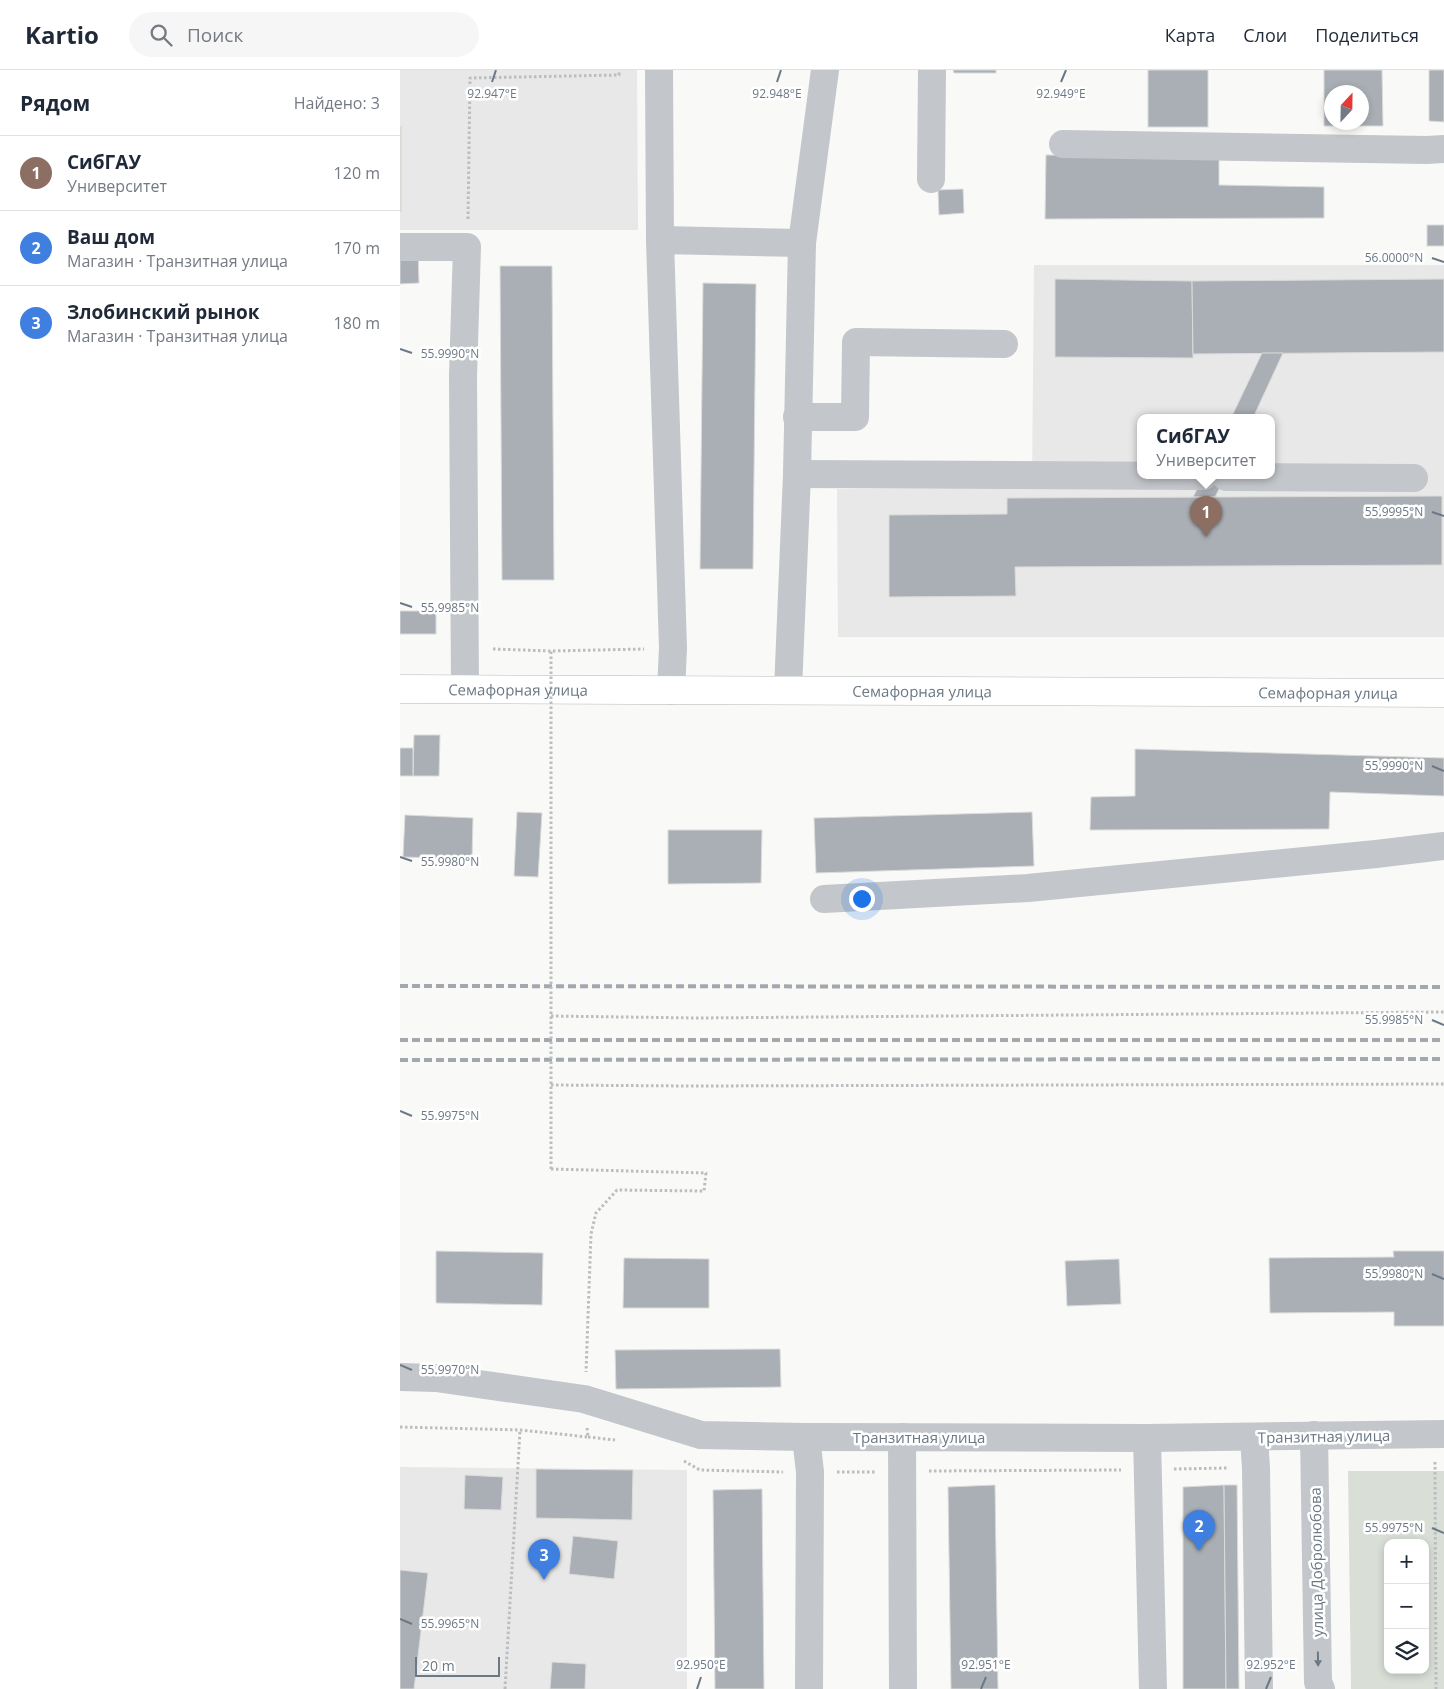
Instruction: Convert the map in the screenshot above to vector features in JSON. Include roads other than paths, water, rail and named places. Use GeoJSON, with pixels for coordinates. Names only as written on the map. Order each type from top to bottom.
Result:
{"type":"FeatureCollection","features":[{"type":"Feature","properties":{"kind":"highway","name":"Семафорная улица"},"geometry":{"type":"LineString","coordinates":[[400,689],[1444,693]]}},
{"type":"Feature","properties":{"kind":"street"},"geometry":{"type":"LineString","coordinates":[[659,70],[660,240],[672,648],[671,691]]}},
{"type":"Feature","properties":{"kind":"street"},"geometry":{"type":"LineString","coordinates":[[788,690],[797,474],[802,243],[825,70]]}},
{"type":"Feature","properties":{"kind":"street"},"geometry":{"type":"LineString","coordinates":[[931,179],[932,70]]}},
{"type":"Feature","properties":{"kind":"street"},"geometry":{"type":"LineString","coordinates":[[1063,144],[1444,149]]}},
{"type":"Feature","properties":{"kind":"street"},"geometry":{"type":"LineString","coordinates":[[660,240],[802,243]]}},
{"type":"Feature","properties":{"kind":"street"},"geometry":{"type":"LineString","coordinates":[[400,247],[467,247],[463,376],[465,689]]}},
{"type":"Feature","properties":{"kind":"street"},"geometry":{"type":"LineString","coordinates":[[797,417],[855,417],[856,342],[1004,344]]}},
{"type":"Feature","properties":{"kind":"street"},"geometry":{"type":"LineString","coordinates":[[797,474],[1137,476]]}},
{"type":"Feature","properties":{"kind":"street"},"geometry":{"type":"LineString","coordinates":[[1275,477],[1414,478]]}},
{"type":"Feature","properties":{"kind":"street"},"geometry":{"type":"LineString","coordinates":[[824,899],[1028,888],[1444,846]]}},
{"type":"Feature","properties":{"kind":"street","name":"Транзитная улица"},"geometry":{"type":"LineString","coordinates":[[400,1377],[436,1378],[584,1399],[701,1435],[1147,1438],[1254,1438],[1314,1435],[1439,1446]]}},
{"type":"Feature","properties":{"kind":"street","name":"улица Добролюбова"},"geometry":{"type":"LineString","coordinates":[[1314,1435],[1318,1682],[1321,1689]]}},
{"type":"Feature","properties":{"kind":"street"},"geometry":{"type":"LineString","coordinates":[[806,1437],[810,1472],[810,1689]]}},
{"type":"Feature","properties":{"kind":"street"},"geometry":{"type":"LineString","coordinates":[[902,1437],[903,1689]]}},
{"type":"Feature","properties":{"kind":"street"},"geometry":{"type":"LineString","coordinates":[[1147,1438],[1153,1689]]}},
{"type":"Feature","properties":{"kind":"street"},"geometry":{"type":"LineString","coordinates":[[1254,1438],[1259,1689]]}},
{"type":"Feature","properties":{"kind":"railway"},"geometry":{"type":"LineString","coordinates":[[400,986],[1444,987]]}},
{"type":"Feature","properties":{"kind":"railway"},"geometry":{"type":"LineString","coordinates":[[400,1040],[1444,1040]]}},
{"type":"Feature","properties":{"kind":"railway"},"geometry":{"type":"LineString","coordinates":[[400,1060],[1444,1059]]}},
{"type":"Feature","properties":{"kind":"place","name":"СибГАУ"},"geometry":{"type":"Point","coordinates":[1206,537]}},
{"type":"Feature","properties":{"kind":"place","name":"Ваш дом"},"geometry":{"type":"Point","coordinates":[1199,1551]}},
{"type":"Feature","properties":{"kind":"place","name":"Злобинский рынок"},"geometry":{"type":"Point","coordinates":[544,1580]}}]}
